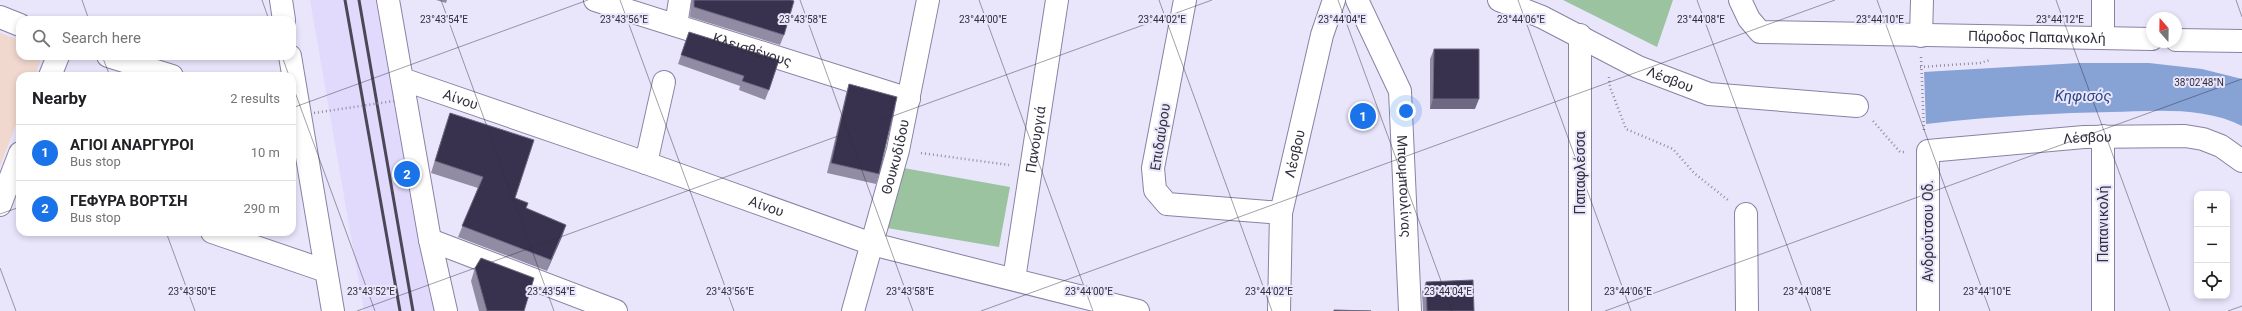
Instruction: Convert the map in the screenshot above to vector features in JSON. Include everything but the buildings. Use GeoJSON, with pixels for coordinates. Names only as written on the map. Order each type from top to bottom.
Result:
{"type":"FeatureCollection","features":[{"type":"Feature","properties":{"kind":"street"},"geometry":{"type":"LineString","coordinates":[[281,0],[283,16]]}},
{"type":"Feature","properties":{"kind":"street"},"geometry":{"type":"LineString","coordinates":[[388,0],[430,240],[446,311]]}},
{"type":"Feature","properties":{"kind":"street","name":"Κλεισθένους"},"geometry":{"type":"LineString","coordinates":[[595,0],[909,99]]}},
{"type":"Feature","properties":{"kind":"street"},"geometry":{"type":"LineString","coordinates":[[676,25],[680,0]]}},
{"type":"Feature","properties":{"kind":"street","name":"Θουκυδίδου"},"geometry":{"type":"LineString","coordinates":[[853,311],[898,150],[928,0]]}},
{"type":"Feature","properties":{"kind":"street","name":"Πανουργιά"},"geometry":{"type":"LineString","coordinates":[[1014,279],[1057,0]]}},
{"type":"Feature","properties":{"kind":"street","name":"Επιδαύρου"},"geometry":{"type":"LineString","coordinates":[[1185,0],[1153,168],[1155,190],[1167,204],[1281,213]]}},
{"type":"Feature","properties":{"kind":"street","name":"Λέσβου"},"geometry":{"type":"LineString","coordinates":[[1278,311],[1281,213],[1322,35],[1334,0]]}},
{"type":"Feature","properties":{"kind":"street","name":"Μπουμπουλίνας"},"geometry":{"type":"LineString","coordinates":[[1357,0],[1400,91],[1410,311]]}},
{"type":"Feature","properties":{"kind":"street","name":"Λέσβου"},"geometry":{"type":"LineString","coordinates":[[1499,0],[1542,17],[1580,35],[1608,52],[1638,67],[1709,94],[1857,106]]}},
{"type":"Feature","properties":{"kind":"street","name":"Πάροδος Παπανικολή"},"geometry":{"type":"LineString","coordinates":[[1740,0],[1749,20],[1760,32],[2146,39]]}},
{"type":"Feature","properties":{"kind":"street"},"geometry":{"type":"LineString","coordinates":[[1921,36],[1922,0]]}},
{"type":"Feature","properties":{"kind":"street"},"geometry":{"type":"LineString","coordinates":[[2104,0],[2104,38]]}},
{"type":"Feature","properties":{"kind":"street"},"geometry":{"type":"LineString","coordinates":[[0,18],[16,24]]}},
{"type":"Feature","properties":{"kind":"street","name":"Παπαφλέσσα"},"geometry":{"type":"LineString","coordinates":[[1580,35],[1580,311]]}},
{"type":"Feature","properties":{"kind":"street"},"geometry":{"type":"LineString","coordinates":[[2182,40],[2242,41]]}},
{"type":"Feature","properties":{"kind":"street"},"geometry":{"type":"LineString","coordinates":[[52,72],[56,60]]}},
{"type":"Feature","properties":{"kind":"street"},"geometry":{"type":"LineString","coordinates":[[121,60],[159,72]]}},
{"type":"Feature","properties":{"kind":"street"},"geometry":{"type":"LineString","coordinates":[[291,60],[293,72]]}},
{"type":"Feature","properties":{"kind":"street","name":"Αίνου"},"geometry":{"type":"LineString","coordinates":[[402,79],[646,163],[872,244],[1138,311]]}},
{"type":"Feature","properties":{"kind":"street"},"geometry":{"type":"LineString","coordinates":[[646,163],[664,82]]}},
{"type":"Feature","properties":{"kind":"street"},"geometry":{"type":"LineString","coordinates":[[296,86],[333,311]]}},
{"type":"Feature","properties":{"kind":"street","name":"Λέσβου"},"geometry":{"type":"LineString","coordinates":[[1928,151],[2104,136],[2185,136],[2204,140],[2220,146],[2242,161]]}},
{"type":"Feature","properties":{"kind":"street","name":"Παπανικολή"},"geometry":{"type":"LineString","coordinates":[[2103,311],[2104,136]]}},
{"type":"Feature","properties":{"kind":"street","name":"Ανδρούτσου Οδ."},"geometry":{"type":"LineString","coordinates":[[1928,151],[1928,311]]}},
{"type":"Feature","properties":{"kind":"street"},"geometry":{"type":"LineString","coordinates":[[0,205],[16,168]]}},
{"type":"Feature","properties":{"kind":"street"},"geometry":{"type":"LineString","coordinates":[[1746,214],[1747,311]]}},
{"type":"Feature","properties":{"kind":"street"},"geometry":{"type":"LineString","coordinates":[[224,236],[326,271]]}},
{"type":"Feature","properties":{"kind":"street"},"geometry":{"type":"LineString","coordinates":[[430,240],[616,311]]}},
{"type":"Feature","properties":{"kind":"path"},"geometry":{"type":"LineString","coordinates":[[1608,52],[1610,87],[1626,129],[1673,150],[1694,173],[1746,214]]}},
{"type":"Feature","properties":{"kind":"path"},"geometry":{"type":"LineString","coordinates":[[1920,72],[1922,122]]}},
{"type":"Feature","properties":{"kind":"path"},"geometry":{"type":"LineString","coordinates":[[302,115],[394,101]]}},
{"type":"Feature","properties":{"kind":"path"},"geometry":{"type":"LineString","coordinates":[[1857,106],[1878,125],[1900,152],[1928,151]]}},
{"type":"Feature","properties":{"kind":"path"},"geometry":{"type":"LineString","coordinates":[[898,150],[1031,168]]}},
{"type":"Feature","properties":{"kind":"shaded area"},"geometry":{"type":"Polygon","coordinates":[[[310,0],[381,0],[436,311],[364,311],[310,0]]]}},
{"type":"Feature","properties":{"kind":"shaded area"},"geometry":{"type":"Polygon","coordinates":[[[0,33],[16,39],[16,60],[41,60],[36,72],[16,72],[16,124],[0,166],[0,33]]]}},
{"type":"Feature","properties":{"kind":"green space"},"geometry":{"type":"Polygon","coordinates":[[[1563,0],[1673,0],[1657,47],[1563,0]]]}},
{"type":"Feature","properties":{"kind":"green space"},"geometry":{"type":"Polygon","coordinates":[[[898,167],[1010,187],[999,247],[887,228],[898,167]]]}},
{"type":"Feature","properties":{"kind":"water","name":"Κηφισός"},"geometry":{"type":"Polygon","coordinates":[[[2079,63],[2149,63],[2202,69],[2242,79],[2242,126],[2211,115],[2178,111],[2042,114],[1926,124],[1924,72],[2079,63]]]}},
{"type":"Feature","properties":{"kind":"railway"},"geometry":{"type":"LineString","coordinates":[[345,0],[400,311]]}},
{"type":"Feature","properties":{"kind":"railway"},"geometry":{"type":"LineString","coordinates":[[359,0],[413,311]]}},
{"type":"Feature","properties":{"kind":"place","name":"ΑΓΙΟΙ ΑΝΑΡΓΥΡΟΙ"},"geometry":{"type":"Point","coordinates":[1363,116]}},
{"type":"Feature","properties":{"kind":"place","name":"ΓΕΦΥΡΑ ΒΟΡΤΣΗ"},"geometry":{"type":"Point","coordinates":[407,174]}}]}
